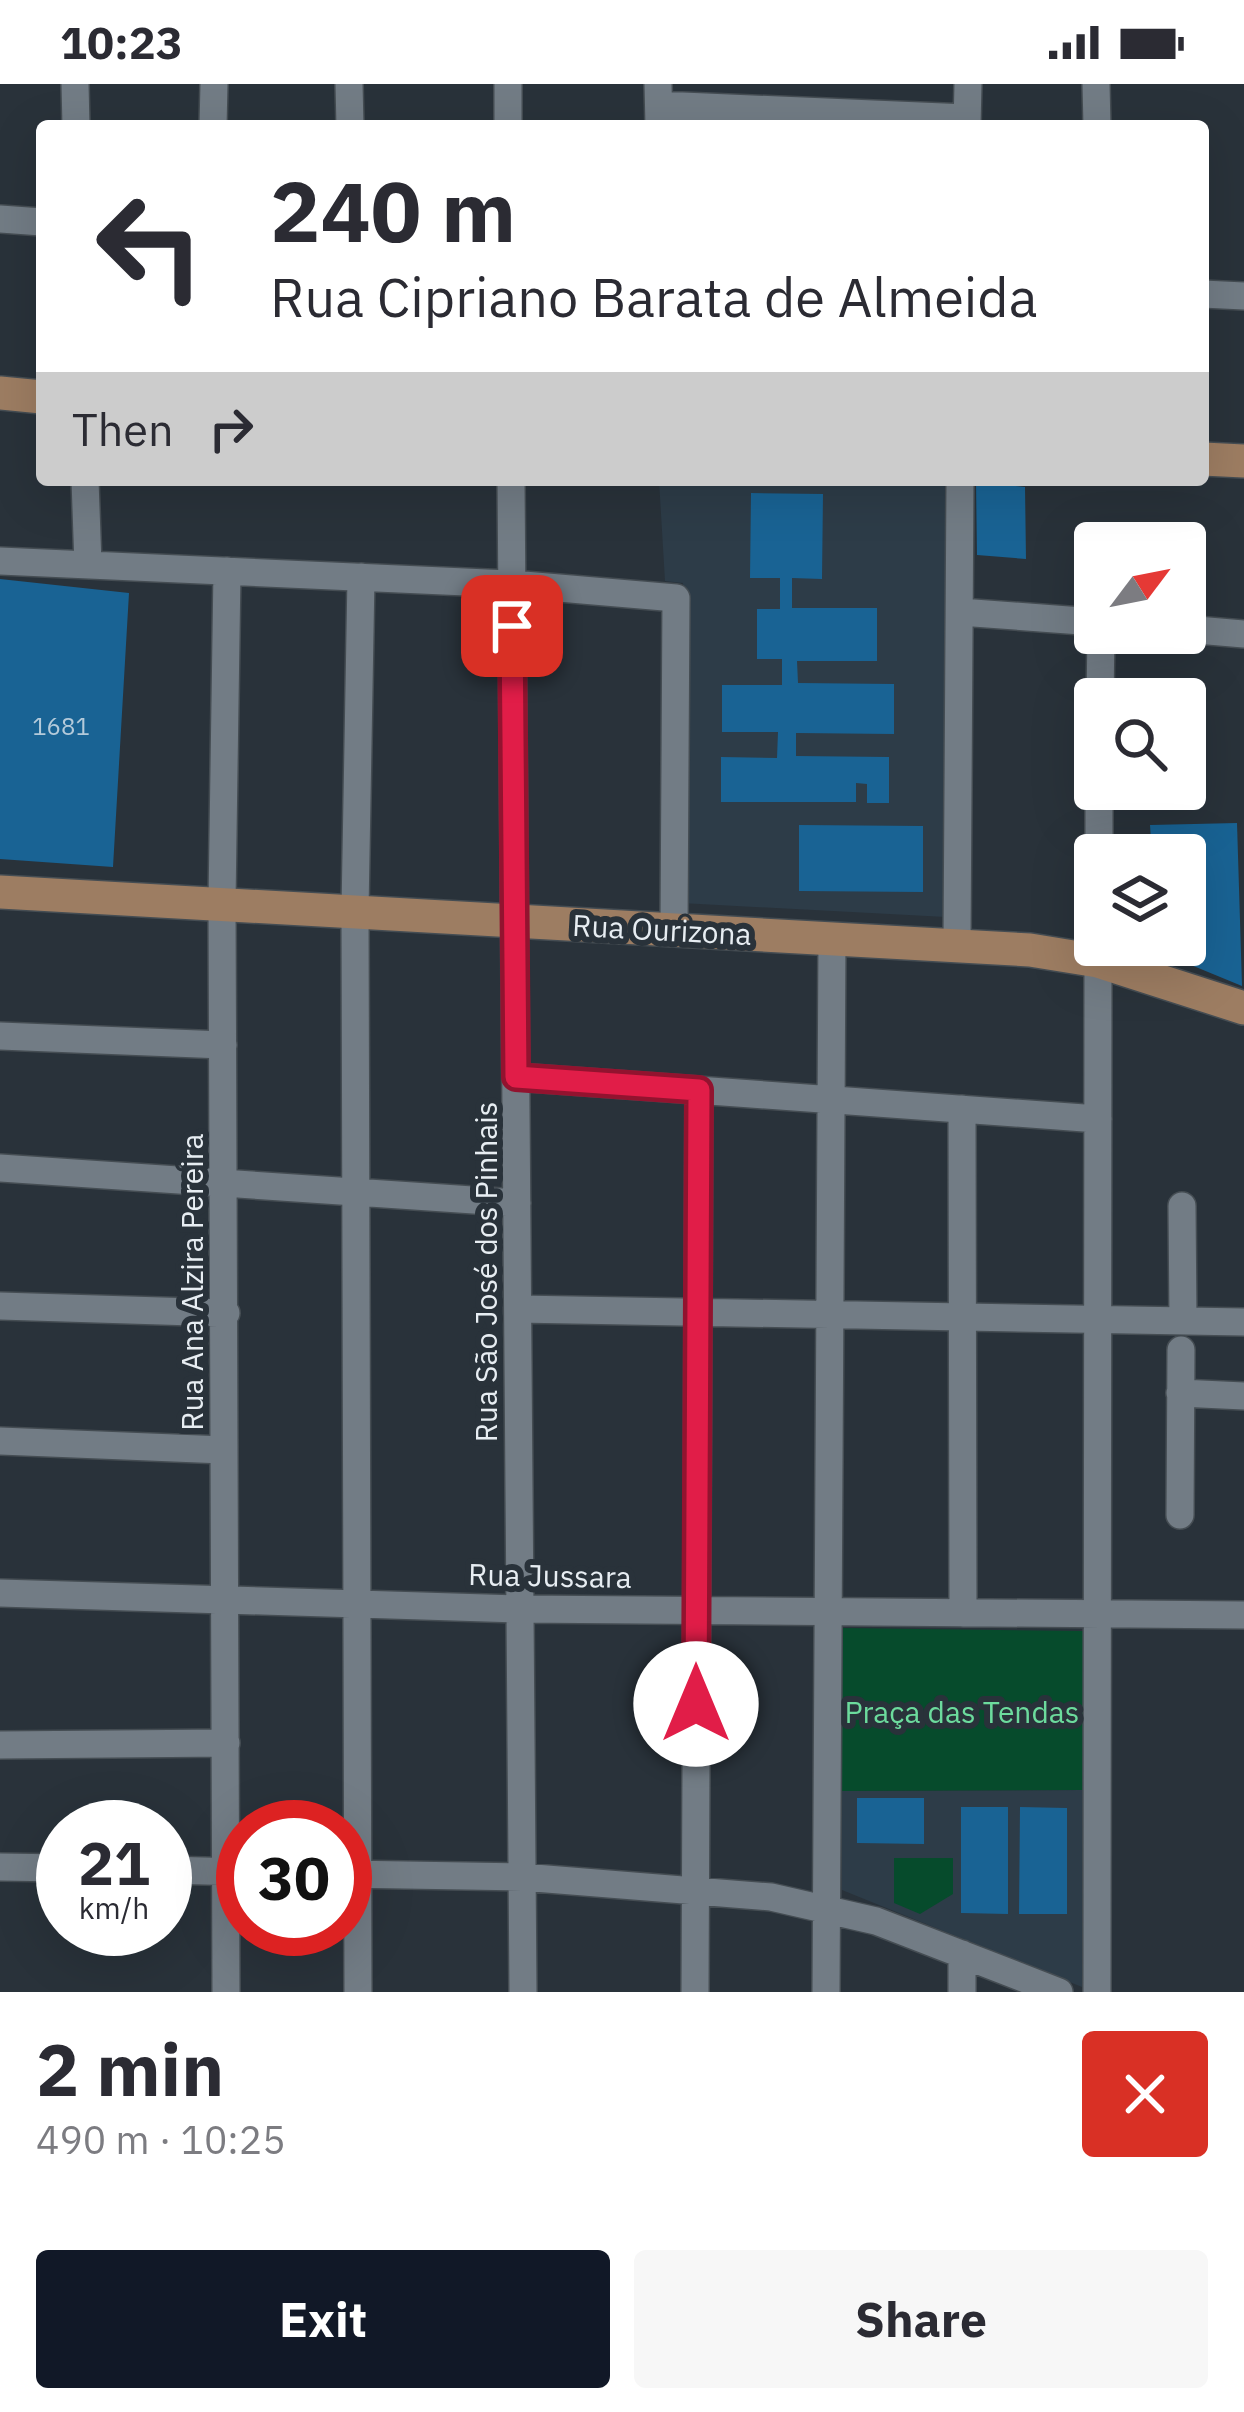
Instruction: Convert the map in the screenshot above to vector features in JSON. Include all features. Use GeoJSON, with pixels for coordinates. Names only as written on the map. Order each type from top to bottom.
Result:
{"type":"FeatureCollection","features":[{"type":"Feature","properties":{"kind":"main road"},"geometry":{"type":"LineString","coordinates":[[0,393],[36,396]]}},
{"type":"Feature","properties":{"kind":"main road"},"geometry":{"type":"LineString","coordinates":[[1209,459],[1244,461]]}},
{"type":"Feature","properties":{"kind":"main road","name":"Rua Ourizona"},"geometry":{"type":"LineString","coordinates":[[0,892],[1074,951]]}},
{"type":"Feature","properties":{"kind":"main road","name":"Rua Ourizona"},"geometry":{"type":"LineString","coordinates":[[1133,966],[1244,1008]]}},
{"type":"Feature","properties":{"kind":"street"},"geometry":{"type":"LineString","coordinates":[[75,84],[76,120]]}},
{"type":"Feature","properties":{"kind":"street"},"geometry":{"type":"LineString","coordinates":[[213,120],[214,84]]}},
{"type":"Feature","properties":{"kind":"street"},"geometry":{"type":"LineString","coordinates":[[349,84],[350,120]]}},
{"type":"Feature","properties":{"kind":"street"},"geometry":{"type":"LineString","coordinates":[[508,84],[508,120]]}},
{"type":"Feature","properties":{"kind":"street"},"geometry":{"type":"LineString","coordinates":[[967,120],[968,84]]}},
{"type":"Feature","properties":{"kind":"street"},"geometry":{"type":"LineString","coordinates":[[1096,84],[1096,120]]}},
{"type":"Feature","properties":{"kind":"street"},"geometry":{"type":"LineString","coordinates":[[659,105],[931,120]]}},
{"type":"Feature","properties":{"kind":"street"},"geometry":{"type":"LineString","coordinates":[[0,219],[36,222]]}},
{"type":"Feature","properties":{"kind":"street"},"geometry":{"type":"LineString","coordinates":[[1209,294],[1244,296]]}},
{"type":"Feature","properties":{"kind":"street"},"geometry":{"type":"LineString","coordinates":[[86,486],[88,565]]}},
{"type":"Feature","properties":{"kind":"street","name":"Rua São José dos Pinhais"},"geometry":{"type":"LineString","coordinates":[[511,486],[523,1992]]}},
{"type":"Feature","properties":{"kind":"street"},"geometry":{"type":"LineString","coordinates":[[957,944],[960,486]]}},
{"type":"Feature","properties":{"kind":"street"},"geometry":{"type":"LineString","coordinates":[[0,561],[512,584],[676,598],[674,928]]}},
{"type":"Feature","properties":{"kind":"street","name":"Rua Ana Alzira Pereira"},"geometry":{"type":"LineString","coordinates":[[227,571],[222,901],[230,1800]]}},
{"type":"Feature","properties":{"kind":"street"},"geometry":{"type":"LineString","coordinates":[[354,1800],[359,1604],[356,910],[361,577]]}},
{"type":"Feature","properties":{"kind":"street"},"geometry":{"type":"LineString","coordinates":[[961,612],[1074,620]]}},
{"type":"Feature","properties":{"kind":"street"},"geometry":{"type":"LineString","coordinates":[[1206,631],[1244,634]]}},
{"type":"Feature","properties":{"kind":"street"},"geometry":{"type":"LineString","coordinates":[[826,1992],[832,938]]}},
{"type":"Feature","properties":{"kind":"street"},"geometry":{"type":"LineString","coordinates":[[1097,1992],[1098,966]]}},
{"type":"Feature","properties":{"kind":"street"},"geometry":{"type":"LineString","coordinates":[[0,1036],[223,1045]]}},
{"type":"Feature","properties":{"kind":"street"},"geometry":{"type":"LineString","coordinates":[[516,1077],[1098,1119]]}},
{"type":"Feature","properties":{"kind":"street"},"geometry":{"type":"LineString","coordinates":[[695,1992],[699,1090]]}},
{"type":"Feature","properties":{"kind":"street"},"geometry":{"type":"LineString","coordinates":[[962,1109],[963,1613]]}},
{"type":"Feature","properties":{"kind":"street"},"geometry":{"type":"LineString","coordinates":[[0,1168],[517,1203]]}},
{"type":"Feature","properties":{"kind":"street"},"geometry":{"type":"LineString","coordinates":[[1182,1207],[1183,1321]]}},
{"type":"Feature","properties":{"kind":"street"},"geometry":{"type":"LineString","coordinates":[[0,1306],[226,1313]]}},
{"type":"Feature","properties":{"kind":"street"},"geometry":{"type":"LineString","coordinates":[[518,1309],[1244,1322]]}},
{"type":"Feature","properties":{"kind":"street"},"geometry":{"type":"LineString","coordinates":[[1180,1515],[1181,1351]]}},
{"type":"Feature","properties":{"kind":"street"},"geometry":{"type":"LineString","coordinates":[[1180,1393],[1244,1396]]}},
{"type":"Feature","properties":{"kind":"street"},"geometry":{"type":"LineString","coordinates":[[0,1441],[224,1450]]}},
{"type":"Feature","properties":{"kind":"street","name":"Rua Jussara"},"geometry":{"type":"LineString","coordinates":[[0,1593],[520,1609],[1244,1616]]}},
{"type":"Feature","properties":{"kind":"street"},"geometry":{"type":"LineString","coordinates":[[0,1744],[226,1743]]}},
{"type":"Feature","properties":{"kind":"street"},"geometry":{"type":"LineString","coordinates":[[0,1867],[36,1868]]}},
{"type":"Feature","properties":{"kind":"street"},"geometry":{"type":"LineString","coordinates":[[372,1874],[522,1877],[826,1906],[1059,1992]]}},
{"type":"Feature","properties":{"kind":"street"},"geometry":{"type":"LineString","coordinates":[[962,1954],[962,1992]]}},
{"type":"Feature","properties":{"kind":"street","name":"Rua Ana Alzira Pereira"},"geometry":{"type":"LineString","coordinates":[[226,1992],[228,1956]]}},
{"type":"Feature","properties":{"kind":"street"},"geometry":{"type":"LineString","coordinates":[[356,1956],[358,1992]]}},
{"type":"Feature","properties":{"kind":"shaded area"},"geometry":{"type":"Polygon","coordinates":[[[659,486],[946,486],[946,917],[681,903],[683,583],[665,581],[659,486]]]}},
{"type":"Feature","properties":{"kind":"shaded area"},"geometry":{"type":"Polygon","coordinates":[[[1083,1790],[1082,1987],[842,1890],[842,1791],[1083,1790]]]}},
{"type":"Feature","properties":{"kind":"green space","name":"Praça das Tendas"},"geometry":{"type":"Polygon","coordinates":[[[840,1628],[1083,1631],[1083,1790],[842,1791],[840,1628]]]}},
{"type":"Feature","properties":{"kind":"green space"},"geometry":{"type":"Polygon","coordinates":[[[894,1858],[953,1858],[953,1894],[920,1914],[894,1903],[894,1858]]]}},
{"type":"Feature","properties":{"kind":"building"},"geometry":{"type":"Polygon","coordinates":[[[976,486],[1025,487],[1026,559],[977,555],[976,486]]]}},
{"type":"Feature","properties":{"kind":"building"},"geometry":{"type":"Polygon","coordinates":[[[751,493],[823,494],[822,579],[792,578],[792,608],[877,608],[877,661],[797,661],[798,683],[894,684],[894,734],[796,733],[796,756],[889,757],[889,803],[867,803],[867,784],[856,783],[856,802],[721,802],[721,757],[777,758],[778,732],[722,732],[722,685],[782,685],[782,659],[757,659],[757,609],[780,609],[780,578],[750,578],[751,493]]]}},
{"type":"Feature","properties":{"kind":"building"},"geometry":{"type":"Polygon","coordinates":[[[0,579],[129,593],[113,867],[0,859],[0,579]]]}},
{"type":"Feature","properties":{"kind":"building"},"geometry":{"type":"Polygon","coordinates":[[[1237,823],[1242,986],[1193,966],[1206,966],[1206,834],[1151,834],[1150,825],[1237,823]]]}},
{"type":"Feature","properties":{"kind":"building"},"geometry":{"type":"Polygon","coordinates":[[[799,825],[923,826],[923,892],[799,891],[799,825]]]}},
{"type":"Feature","properties":{"kind":"building"},"geometry":{"type":"Polygon","coordinates":[[[857,1798],[924,1798],[924,1844],[857,1843],[857,1798]]]}},
{"type":"Feature","properties":{"kind":"building"},"geometry":{"type":"Polygon","coordinates":[[[961,1807],[1008,1807],[1008,1914],[961,1913],[961,1807]]]}},
{"type":"Feature","properties":{"kind":"building"},"geometry":{"type":"Polygon","coordinates":[[[1020,1807],[1067,1808],[1067,1914],[1019,1914],[1020,1807]]]}},
{"type":"Feature","properties":{"kind":"route"},"geometry":{"type":"LineString","coordinates":[[512,626],[516,1077],[699,1090],[696,1704]]}}]}
